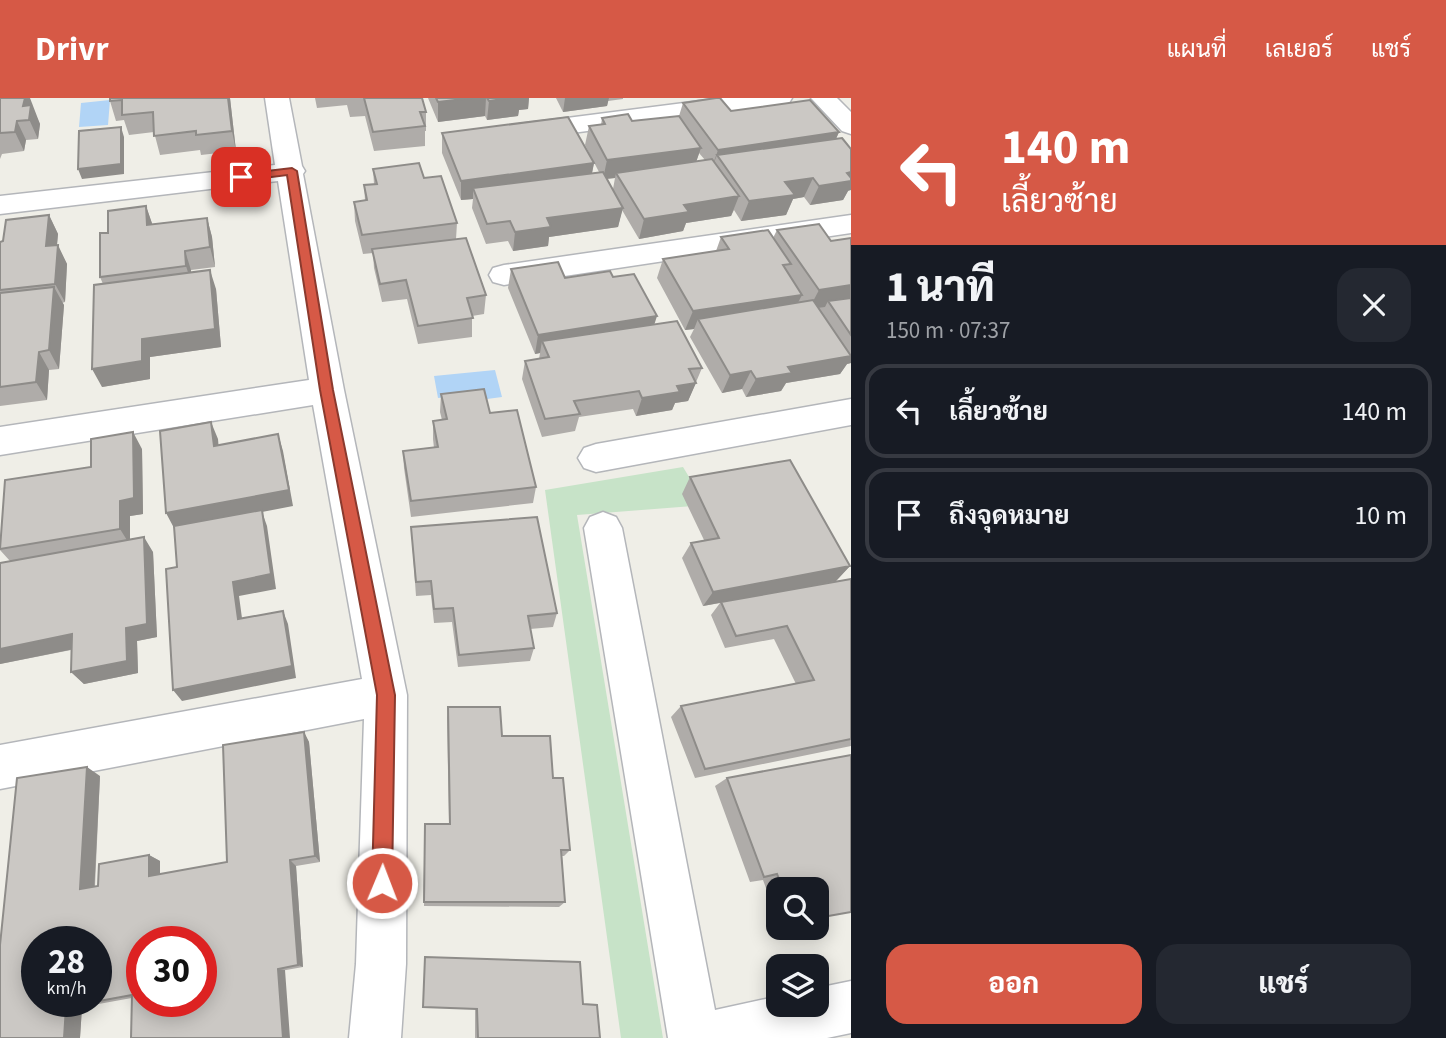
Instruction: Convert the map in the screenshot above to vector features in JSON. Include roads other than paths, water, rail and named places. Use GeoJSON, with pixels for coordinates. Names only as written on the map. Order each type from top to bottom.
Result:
{"type":"FeatureCollection","features":[{"type":"Feature","properties":{"kind":"street"},"geometry":{"type":"LineString","coordinates":[[277,98],[292,171],[327,390],[386,695],[381,964],[374,1038]]}},
{"type":"Feature","properties":{"kind":"street"},"geometry":{"type":"LineString","coordinates":[[496,135],[780,98]]}},
{"type":"Feature","properties":{"kind":"street"},"geometry":{"type":"LineString","coordinates":[[823,98],[851,127]]}},
{"type":"Feature","properties":{"kind":"street"},"geometry":{"type":"LineString","coordinates":[[0,205],[292,171]]}},
{"type":"Feature","properties":{"kind":"street"},"geometry":{"type":"LineString","coordinates":[[503,275],[851,224]]}},
{"type":"Feature","properties":{"kind":"street"},"geometry":{"type":"LineString","coordinates":[[0,440],[327,390]]}},
{"type":"Feature","properties":{"kind":"street"},"geometry":{"type":"LineString","coordinates":[[596,458],[851,412]]}},
{"type":"Feature","properties":{"kind":"street"},"geometry":{"type":"LineString","coordinates":[[603,528],[694,1038]]}},
{"type":"Feature","properties":{"kind":"street"},"geometry":{"type":"LineString","coordinates":[[0,766],[386,695]]}},
{"type":"Feature","properties":{"kind":"street"},"geometry":{"type":"LineString","coordinates":[[705,1038],[851,1007]]}},
{"type":"Feature","properties":{"kind":"water"},"geometry":{"type":"Polygon","coordinates":[[[110,100],[108,125],[79,127],[81,103],[110,100]]]}},
{"type":"Feature","properties":{"kind":"water"},"geometry":{"type":"Polygon","coordinates":[[[495,370],[502,397],[487,399],[485,393],[438,398],[434,376],[495,370]]]}}]}
